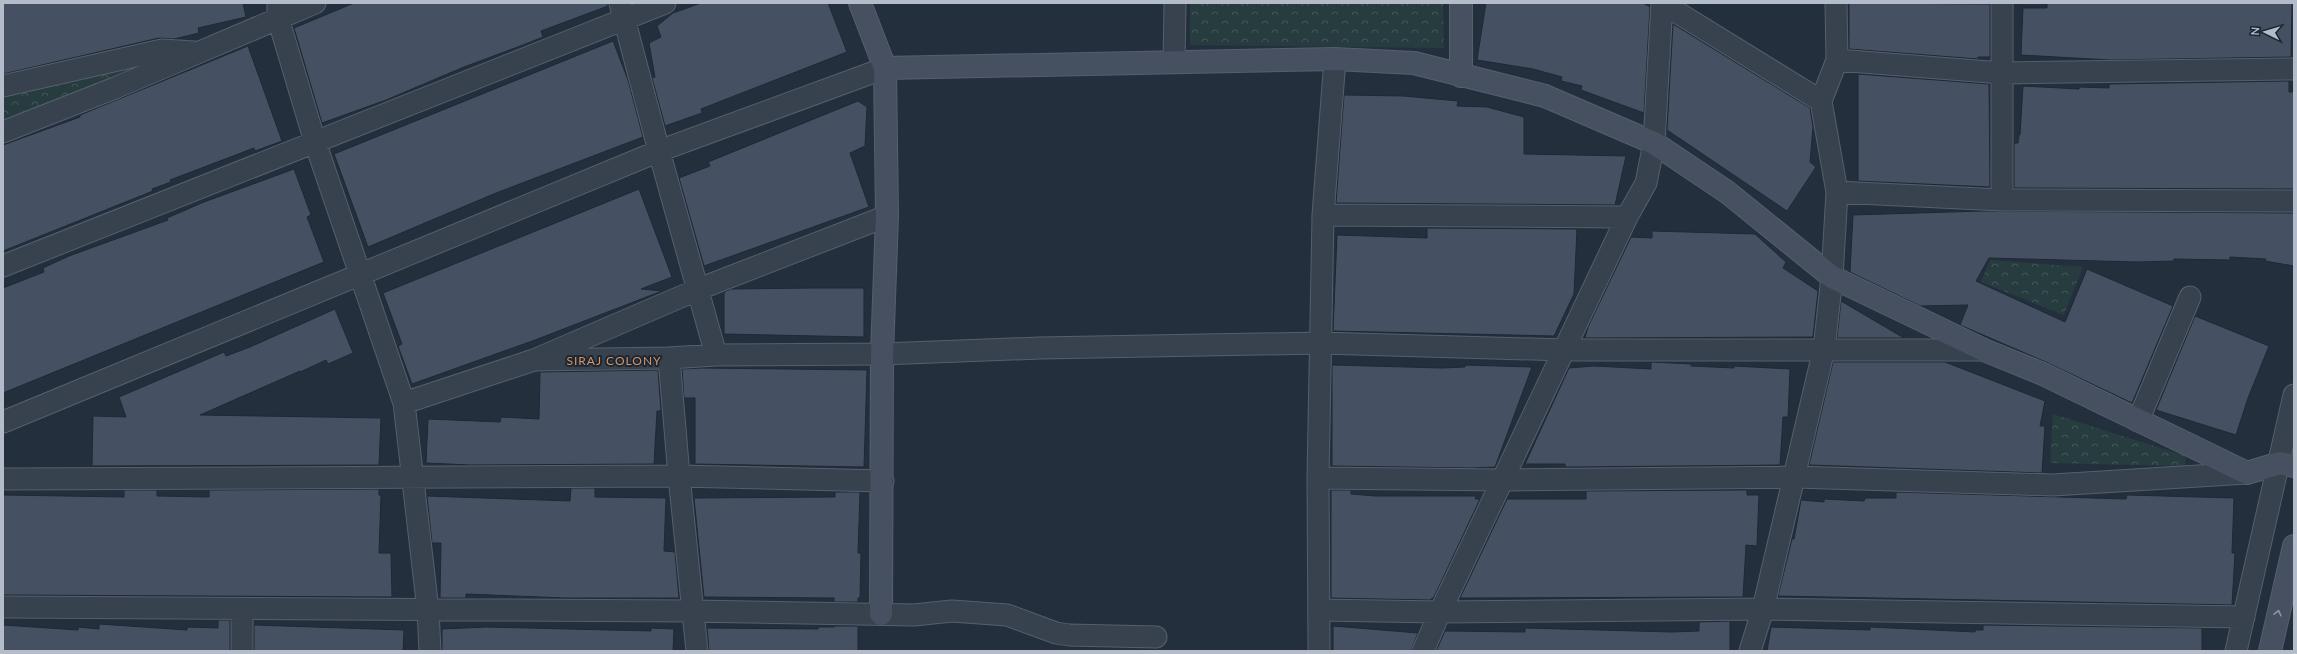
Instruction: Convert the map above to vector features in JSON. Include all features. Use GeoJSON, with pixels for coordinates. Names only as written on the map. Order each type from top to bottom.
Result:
{"type":"FeatureCollection","features":[{"type":"Feature","properties":{"kind":"street"},"geometry":{"type":"LineString","coordinates":[[3,132],[114,88],[198,52],[278,10],[315,3]]}},
{"type":"Feature","properties":{"kind":"street"},"geometry":{"type":"LineString","coordinates":[[3,266],[315,142],[622,11],[665,3]]}},
{"type":"Feature","properties":{"kind":"street"},"geometry":{"type":"LineString","coordinates":[[860,3],[885,68],[887,216],[882,354],[881,614]]}},
{"type":"Feature","properties":{"kind":"street"},"geometry":{"type":"LineString","coordinates":[[1174,62],[1175,3]]}},
{"type":"Feature","properties":{"kind":"street"},"geometry":{"type":"LineString","coordinates":[[1461,3],[1461,76]]}},
{"type":"Feature","properties":{"kind":"street"},"geometry":{"type":"LineString","coordinates":[[1424,651],[1440,612],[1502,480],[1627,217],[1646,183],[1654,143],[1662,3],[1821,101]]}},
{"type":"Feature","properties":{"kind":"street"},"geometry":{"type":"LineString","coordinates":[[1750,651],[1764,609],[1796,477],[1824,349],[1832,277],[1837,192],[1821,101],[1837,60],[1836,3]]}},
{"type":"Feature","properties":{"kind":"street"},"geometry":{"type":"LineString","coordinates":[[2002,3],[2002,200]]}},
{"type":"Feature","properties":{"kind":"street"},"geometry":{"type":"LineString","coordinates":[[278,10],[315,142],[359,276],[404,403],[428,610],[430,651]]}},
{"type":"Feature","properties":{"kind":"street"},"geometry":{"type":"LineString","coordinates":[[622,11],[658,151],[699,289],[716,355]]}},
{"type":"Feature","properties":{"kind":"street"},"geometry":{"type":"LineString","coordinates":[[3,86],[162,50],[198,52]]}},
{"type":"Feature","properties":{"kind":"street"},"geometry":{"type":"LineString","coordinates":[[1319,651],[1318,478],[1323,215],[1335,59]]}},
{"type":"Feature","properties":{"kind":"street"},"geometry":{"type":"LineString","coordinates":[[3,422],[658,151],[885,68],[1335,59],[1414,63],[1545,96],[1654,143],[1726,192],[1832,277],[1984,350],[2043,374],[2247,473]]}},
{"type":"Feature","properties":{"kind":"street"},"geometry":{"type":"LineString","coordinates":[[1837,60],[2002,73],[2294,69]]}},
{"type":"Feature","properties":{"kind":"street"},"geometry":{"type":"LineString","coordinates":[[1837,192],[2002,200],[2294,202]]}},
{"type":"Feature","properties":{"kind":"street"},"geometry":{"type":"LineString","coordinates":[[1323,215],[1627,217]]}},
{"type":"Feature","properties":{"kind":"street"},"geometry":{"type":"LineString","coordinates":[[404,403],[534,360],[699,289],[887,216]]}},
{"type":"Feature","properties":{"kind":"street"},"geometry":{"type":"LineString","coordinates":[[2138,421],[2190,297]]}},
{"type":"Feature","properties":{"kind":"street"},"geometry":{"type":"LineString","coordinates":[[534,360],[669,358],[716,355],[882,354],[1040,348],[1321,343],[1564,350],[1984,350]]}},
{"type":"Feature","properties":{"kind":"street"},"geometry":{"type":"LineString","coordinates":[[669,358],[691,611],[697,651]]}},
{"type":"Feature","properties":{"kind":"street"},"geometry":{"type":"LineString","coordinates":[[2236,651],[2244,616],[2287,464],[2294,395]]}},
{"type":"Feature","properties":{"kind":"street"},"geometry":{"type":"LineString","coordinates":[[1318,478],[1502,480],[1796,477],[2053,485],[2247,473],[2287,464]]}},
{"type":"Feature","properties":{"kind":"street"},"geometry":{"type":"LineString","coordinates":[[3,479],[679,476],[882,481]]}},
{"type":"Feature","properties":{"kind":"street"},"geometry":{"type":"LineString","coordinates":[[2270,651],[2294,546]]}},
{"type":"Feature","properties":{"kind":"street"},"geometry":{"type":"LineString","coordinates":[[3,607],[691,611],[914,615],[952,611],[1007,615],[1056,633],[1069,635],[1156,637]]}},
{"type":"Feature","properties":{"kind":"street"},"geometry":{"type":"LineString","coordinates":[[242,609],[242,651]]}},
{"type":"Feature","properties":{"kind":"street"},"geometry":{"type":"LineString","coordinates":[[1319,610],[1440,612],[1764,609],[2244,616]]}},
{"type":"Feature","properties":{"kind":"green space"},"geometry":{"type":"Polygon","coordinates":[[[1190,3],[1443,3],[1444,48],[1190,45],[1190,3]]]}},
{"type":"Feature","properties":{"kind":"green space"},"geometry":{"type":"Polygon","coordinates":[[[134,60],[138,72],[3,124],[3,91],[134,60]]]}},
{"type":"Feature","properties":{"kind":"green space"},"geometry":{"type":"Polygon","coordinates":[[[1990,260],[2083,267],[2064,315],[1981,282],[1990,260]]]}},
{"type":"Feature","properties":{"kind":"green space"},"geometry":{"type":"Polygon","coordinates":[[[2053,414],[2186,456],[2185,466],[2050,463],[2053,414]]]}},
{"type":"Feature","properties":{"kind":"building"},"geometry":{"type":"Polygon","coordinates":[[[3,3],[243,3],[246,17],[198,28],[199,33],[174,39],[159,38],[3,74],[3,3]]]}},
{"type":"Feature","properties":{"kind":"building"},"geometry":{"type":"Polygon","coordinates":[[[354,3],[608,3],[608,6],[541,31],[543,37],[464,67],[386,100],[322,123],[294,28],[354,3]]]}},
{"type":"Feature","properties":{"kind":"building"},"geometry":{"type":"Polygon","coordinates":[[[701,3],[828,3],[847,52],[701,109],[702,113],[665,126],[652,78],[655,77],[649,43],[661,37],[657,26],[673,13],[701,3]]]}},
{"type":"Feature","properties":{"kind":"building"},"geometry":{"type":"Polygon","coordinates":[[[1486,3],[1643,3],[1650,7],[1644,113],[1581,90],[1582,86],[1561,81],[1562,77],[1533,69],[1477,60],[1486,3]]]}},
{"type":"Feature","properties":{"kind":"building"},"geometry":{"type":"Polygon","coordinates":[[[1849,3],[1990,4],[1990,57],[1978,57],[1978,59],[1849,49],[1849,3]]]}},
{"type":"Feature","properties":{"kind":"building"},"geometry":{"type":"Polygon","coordinates":[[[2047,3],[2292,3],[2291,57],[2110,60],[2021,55],[2023,8],[2047,8],[2047,3]]]}},
{"type":"Feature","properties":{"kind":"building"},"geometry":{"type":"Polygon","coordinates":[[[1673,24],[1810,108],[1813,127],[1810,162],[1816,167],[1787,211],[1667,130],[1673,24]]]}},
{"type":"Feature","properties":{"kind":"building"},"geometry":{"type":"Polygon","coordinates":[[[613,41],[628,80],[643,137],[496,193],[368,247],[334,154],[613,41]]]}},
{"type":"Feature","properties":{"kind":"building"},"geometry":{"type":"Polygon","coordinates":[[[248,46],[282,141],[255,151],[254,148],[170,180],[171,182],[152,189],[153,191],[3,251],[3,145],[80,117],[80,115],[248,46]]]}},
{"type":"Feature","properties":{"kind":"building"},"geometry":{"type":"Polygon","coordinates":[[[1858,74],[1989,84],[1990,187],[1858,181],[1858,74]]]}},
{"type":"Feature","properties":{"kind":"building"},"geometry":{"type":"Polygon","coordinates":[[[2289,81],[2289,92],[2294,92],[2294,189],[2014,188],[2014,143],[2018,143],[2020,135],[2023,86],[2079,89],[2079,87],[2109,88],[2109,84],[2289,81]]]}},
{"type":"Feature","properties":{"kind":"building"},"geometry":{"type":"Polygon","coordinates":[[[1344,95],[1404,96],[1458,101],[1457,106],[1487,107],[1524,117],[1524,154],[1626,156],[1615,205],[1336,203],[1344,95]]]}},
{"type":"Feature","properties":{"kind":"building"},"geometry":{"type":"Polygon","coordinates":[[[858,101],[867,107],[865,146],[850,153],[869,207],[704,266],[679,178],[710,166],[708,162],[858,101]]]}},
{"type":"Feature","properties":{"kind":"building"},"geometry":{"type":"Polygon","coordinates":[[[294,169],[311,215],[307,217],[324,262],[3,393],[3,288],[44,272],[43,268],[69,256],[168,220],[167,218],[204,202],[294,169]]]}},
{"type":"Feature","properties":{"kind":"building"},"geometry":{"type":"Polygon","coordinates":[[[639,189],[672,277],[641,289],[662,291],[535,340],[412,384],[398,346],[402,344],[383,293],[639,189]]]}},
{"type":"Feature","properties":{"kind":"building"},"geometry":{"type":"Polygon","coordinates":[[[1983,211],[2294,213],[2294,266],[2265,261],[2266,259],[2230,257],[2230,260],[2174,259],[2174,261],[2138,262],[1989,258],[1976,281],[2065,322],[2087,269],[2173,306],[2132,403],[2048,363],[1960,325],[1968,305],[1920,306],[1850,272],[1853,215],[1983,211]]]}},
{"type":"Feature","properties":{"kind":"building"},"geometry":{"type":"Polygon","coordinates":[[[1427,228],[1577,229],[1574,294],[1554,336],[1333,331],[1337,235],[1427,238],[1427,228]]]}},
{"type":"Feature","properties":{"kind":"building"},"geometry":{"type":"Polygon","coordinates":[[[1652,231],[1755,234],[1786,262],[1783,268],[1818,291],[1813,337],[1585,338],[1588,327],[1631,237],[1652,238],[1652,231]]]}},
{"type":"Feature","properties":{"kind":"building"},"geometry":{"type":"Polygon","coordinates":[[[864,288],[864,337],[724,334],[724,292],[731,289],[864,288]]]}},
{"type":"Feature","properties":{"kind":"building"},"geometry":{"type":"Polygon","coordinates":[[[1841,301],[1858,311],[1904,338],[1837,338],[1841,301]]]}},
{"type":"Feature","properties":{"kind":"building"},"geometry":{"type":"Polygon","coordinates":[[[335,309],[353,353],[328,364],[326,360],[200,415],[381,418],[379,465],[92,466],[93,416],[126,417],[119,397],[224,352],[226,356],[250,347],[335,309]]]}},
{"type":"Feature","properties":{"kind":"building"},"geometry":{"type":"Polygon","coordinates":[[[2195,316],[2269,346],[2248,398],[2236,435],[2156,410],[2195,316]]]}},
{"type":"Feature","properties":{"kind":"building"},"geometry":{"type":"Polygon","coordinates":[[[1651,362],[1691,364],[1691,366],[1734,368],[1734,366],[1790,369],[1788,417],[1783,417],[1780,465],[1565,467],[1565,464],[1525,464],[1569,368],[1594,366],[1651,369],[1651,362]]]}},
{"type":"Feature","properties":{"kind":"building"},"geometry":{"type":"Polygon","coordinates":[[[1833,362],[1945,362],[2045,401],[2040,426],[2045,426],[2042,473],[1809,465],[1833,362]]]}},
{"type":"Feature","properties":{"kind":"building"},"geometry":{"type":"Polygon","coordinates":[[[1332,365],[1442,368],[1465,367],[1465,365],[1532,367],[1495,467],[1472,468],[1332,466],[1332,365]]]}},
{"type":"Feature","properties":{"kind":"building"},"geometry":{"type":"Polygon","coordinates":[[[682,369],[867,370],[864,467],[695,464],[695,398],[684,398],[682,369]]]}},
{"type":"Feature","properties":{"kind":"building"},"geometry":{"type":"Polygon","coordinates":[[[658,370],[661,411],[657,411],[654,464],[471,465],[426,463],[428,419],[500,422],[501,417],[539,419],[540,372],[658,370]]]}},
{"type":"Feature","properties":{"kind":"building"},"geometry":{"type":"Polygon","coordinates":[[[571,488],[595,488],[595,497],[666,498],[664,551],[675,552],[679,598],[565,598],[466,594],[466,598],[440,598],[441,543],[432,543],[427,496],[570,501],[571,488]]]}},
{"type":"Feature","properties":{"kind":"building"},"geometry":{"type":"Polygon","coordinates":[[[379,489],[379,495],[381,495],[379,553],[391,553],[392,597],[3,595],[3,495],[124,497],[124,490],[157,490],[157,496],[209,497],[209,490],[379,489]]]}},
{"type":"Feature","properties":{"kind":"building"},"geometry":{"type":"Polygon","coordinates":[[[1331,490],[1351,490],[1351,494],[1375,496],[1476,496],[1475,499],[1480,499],[1434,597],[1430,600],[1331,598],[1331,490]]]}},
{"type":"Feature","properties":{"kind":"building"},"geometry":{"type":"Polygon","coordinates":[[[1747,490],[1747,495],[1759,495],[1757,546],[1746,545],[1743,597],[1460,598],[1507,499],[1586,499],[1586,491],[1747,490]]]}},
{"type":"Feature","properties":{"kind":"building"},"geometry":{"type":"Polygon","coordinates":[[[835,492],[860,492],[858,553],[861,553],[860,598],[858,598],[858,602],[834,602],[834,598],[704,597],[694,498],[835,497],[835,492]]]}},
{"type":"Feature","properties":{"kind":"building"},"geometry":{"type":"Polygon","coordinates":[[[1896,492],[2126,499],[2127,495],[2234,498],[2232,553],[2235,553],[2232,605],[1778,596],[1792,539],[1794,539],[1801,500],[1824,502],[1824,499],[1864,501],[1865,498],[1896,498],[1896,492]]]}},
{"type":"Feature","properties":{"kind":"building"},"geometry":{"type":"Polygon","coordinates":[[[218,620],[230,620],[230,651],[3,651],[3,625],[78,630],[78,627],[99,629],[99,624],[187,630],[187,627],[218,628],[218,620]]]}},
{"type":"Feature","properties":{"kind":"building"},"geometry":{"type":"Polygon","coordinates":[[[1730,621],[1730,651],[1436,651],[1445,631],[1525,632],[1525,628],[1672,632],[1699,631],[1699,622],[1730,621]]]}},
{"type":"Feature","properties":{"kind":"building"},"geometry":{"type":"Polygon","coordinates":[[[254,625],[404,630],[403,651],[254,651],[254,625]]]}},
{"type":"Feature","properties":{"kind":"building"},"geometry":{"type":"Polygon","coordinates":[[[1983,625],[2202,628],[2202,651],[1767,651],[1771,627],[1870,630],[1870,627],[1975,632],[1975,630],[1983,630],[1983,625]]]}},
{"type":"Feature","properties":{"kind":"building"},"geometry":{"type":"Polygon","coordinates":[[[858,626],[858,651],[709,651],[707,628],[818,629],[818,627],[858,626]]]}},
{"type":"Feature","properties":{"kind":"building"},"geometry":{"type":"Polygon","coordinates":[[[1333,626],[1418,633],[1411,651],[1333,651],[1333,626]]]}},
{"type":"Feature","properties":{"kind":"building"},"geometry":{"type":"Polygon","coordinates":[[[486,627],[651,631],[651,628],[674,629],[673,651],[442,651],[442,629],[486,627]]]}},
{"type":"Feature","properties":{"kind":"district","name":"SIRAJ COLONY"},"geometry":{"type":"Point","coordinates":[614,361]}}]}
